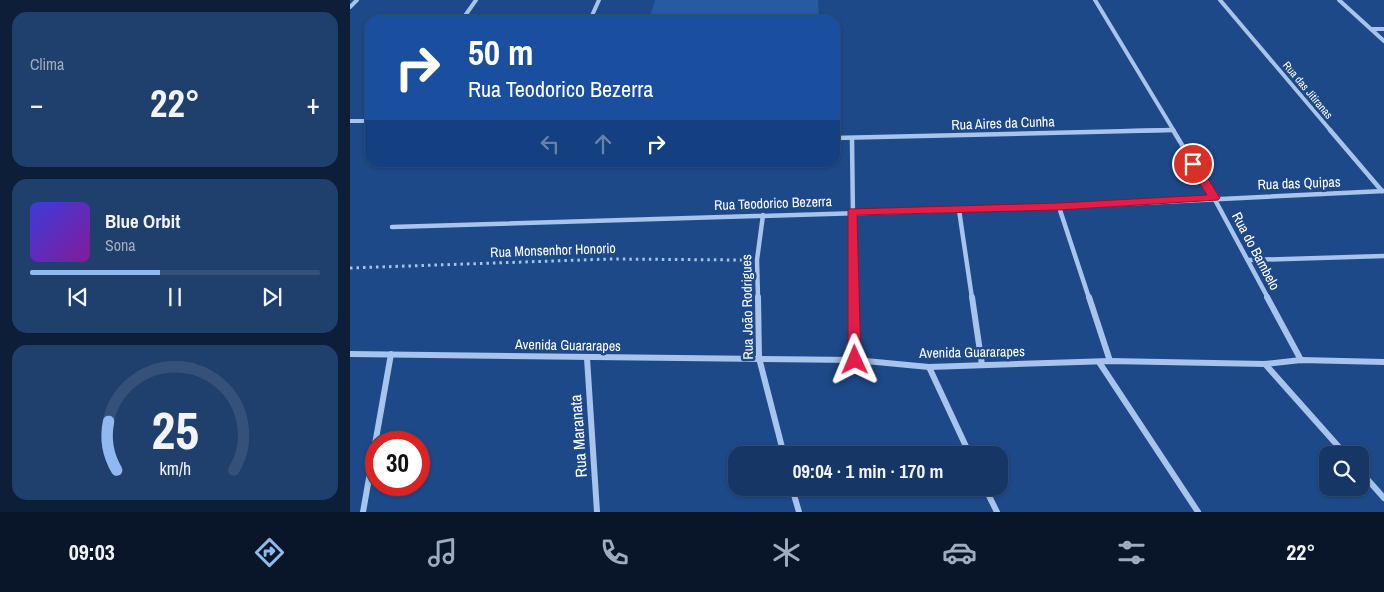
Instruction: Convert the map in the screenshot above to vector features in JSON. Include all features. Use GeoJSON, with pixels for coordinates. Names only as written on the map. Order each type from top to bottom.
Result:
{"type":"FeatureCollection","features":[{"type":"Feature","properties":{"kind":"street"},"geometry":{"type":"LineString","coordinates":[[350,7],[357,0]]}},
{"type":"Feature","properties":{"kind":"street"},"geometry":{"type":"LineString","coordinates":[[466,15],[476,0]]}},
{"type":"Feature","properties":{"kind":"street"},"geometry":{"type":"LineString","coordinates":[[592,15],[599,0]]}},
{"type":"Feature","properties":{"kind":"street","name":"Rua do Bambelo"},"geometry":{"type":"LineString","coordinates":[[1095,0],[1214,198],[1301,360]]}},
{"type":"Feature","properties":{"kind":"street","name":"Rua das Jitiranas"},"geometry":{"type":"LineString","coordinates":[[1220,0],[1383,191]]}},
{"type":"Feature","properties":{"kind":"street"},"geometry":{"type":"LineString","coordinates":[[1339,0],[1384,41]]}},
{"type":"Feature","properties":{"kind":"street"},"geometry":{"type":"LineString","coordinates":[[1371,29],[1384,29]]}},
{"type":"Feature","properties":{"kind":"street"},"geometry":{"type":"LineString","coordinates":[[350,121],[365,120]]}},
{"type":"Feature","properties":{"kind":"street","name":"Rua Aires da Cunha"},"geometry":{"type":"LineString","coordinates":[[840,138],[1172,130]]}},
{"type":"Feature","properties":{"kind":"street"},"geometry":{"type":"LineString","coordinates":[[852,139],[851,212],[855,360]]}},
{"type":"Feature","properties":{"kind":"street","name":"Rua das Quipas"},"geometry":{"type":"LineString","coordinates":[[1214,198],[1383,191]]}},
{"type":"Feature","properties":{"kind":"street","name":"Rua Teodorico Bezerra"},"geometry":{"type":"LineString","coordinates":[[392,227],[959,210],[1214,198]]}},
{"type":"Feature","properties":{"kind":"street"},"geometry":{"type":"LineString","coordinates":[[1059,206],[1110,361]]}},
{"type":"Feature","properties":{"kind":"street"},"geometry":{"type":"LineString","coordinates":[[959,210],[982,366]]}},
{"type":"Feature","properties":{"kind":"street","name":"Rua João Rodrigues"},"geometry":{"type":"LineString","coordinates":[[763,215],[756,260],[759,358],[782,446]]}},
{"type":"Feature","properties":{"kind":"street"},"geometry":{"type":"LineString","coordinates":[[1248,260],[1384,256]]}},
{"type":"Feature","properties":{"kind":"street","name":"Avenida Guararapes"},"geometry":{"type":"LineString","coordinates":[[350,354],[855,360],[929,367],[1110,361],[1265,364],[1301,360],[1384,362]]}},
{"type":"Feature","properties":{"kind":"street"},"geometry":{"type":"LineString","coordinates":[[363,512],[391,354]]}},
{"type":"Feature","properties":{"kind":"street","name":"Rua Maranata"},"geometry":{"type":"LineString","coordinates":[[587,358],[597,512]]}},
{"type":"Feature","properties":{"kind":"street"},"geometry":{"type":"LineString","coordinates":[[1099,362],[1198,512]]}},
{"type":"Feature","properties":{"kind":"street"},"geometry":{"type":"LineString","coordinates":[[1265,364],[1338,446]]}},
{"type":"Feature","properties":{"kind":"street"},"geometry":{"type":"LineString","coordinates":[[929,367],[966,446]]}},
{"type":"Feature","properties":{"kind":"street"},"geometry":{"type":"LineString","coordinates":[[1369,481],[1384,498]]}},
{"type":"Feature","properties":{"kind":"street"},"geometry":{"type":"LineString","coordinates":[[794,496],[799,512]]}},
{"type":"Feature","properties":{"kind":"street"},"geometry":{"type":"LineString","coordinates":[[989,496],[997,512]]}},
{"type":"Feature","properties":{"kind":"path","name":"Rua Monsenhor Honorio"},"geometry":{"type":"LineString","coordinates":[[350,268],[610,259],[756,260]]}},
{"type":"Feature","properties":{"kind":"shaded area"},"geometry":{"type":"Polygon","coordinates":[[[655,0],[818,0],[819,15],[650,15],[655,0]]]}},
{"type":"Feature","properties":{"kind":"route"},"geometry":{"type":"LineString","coordinates":[[855,360],[851,212],[959,210],[1214,198],[1193,164]]}}]}
